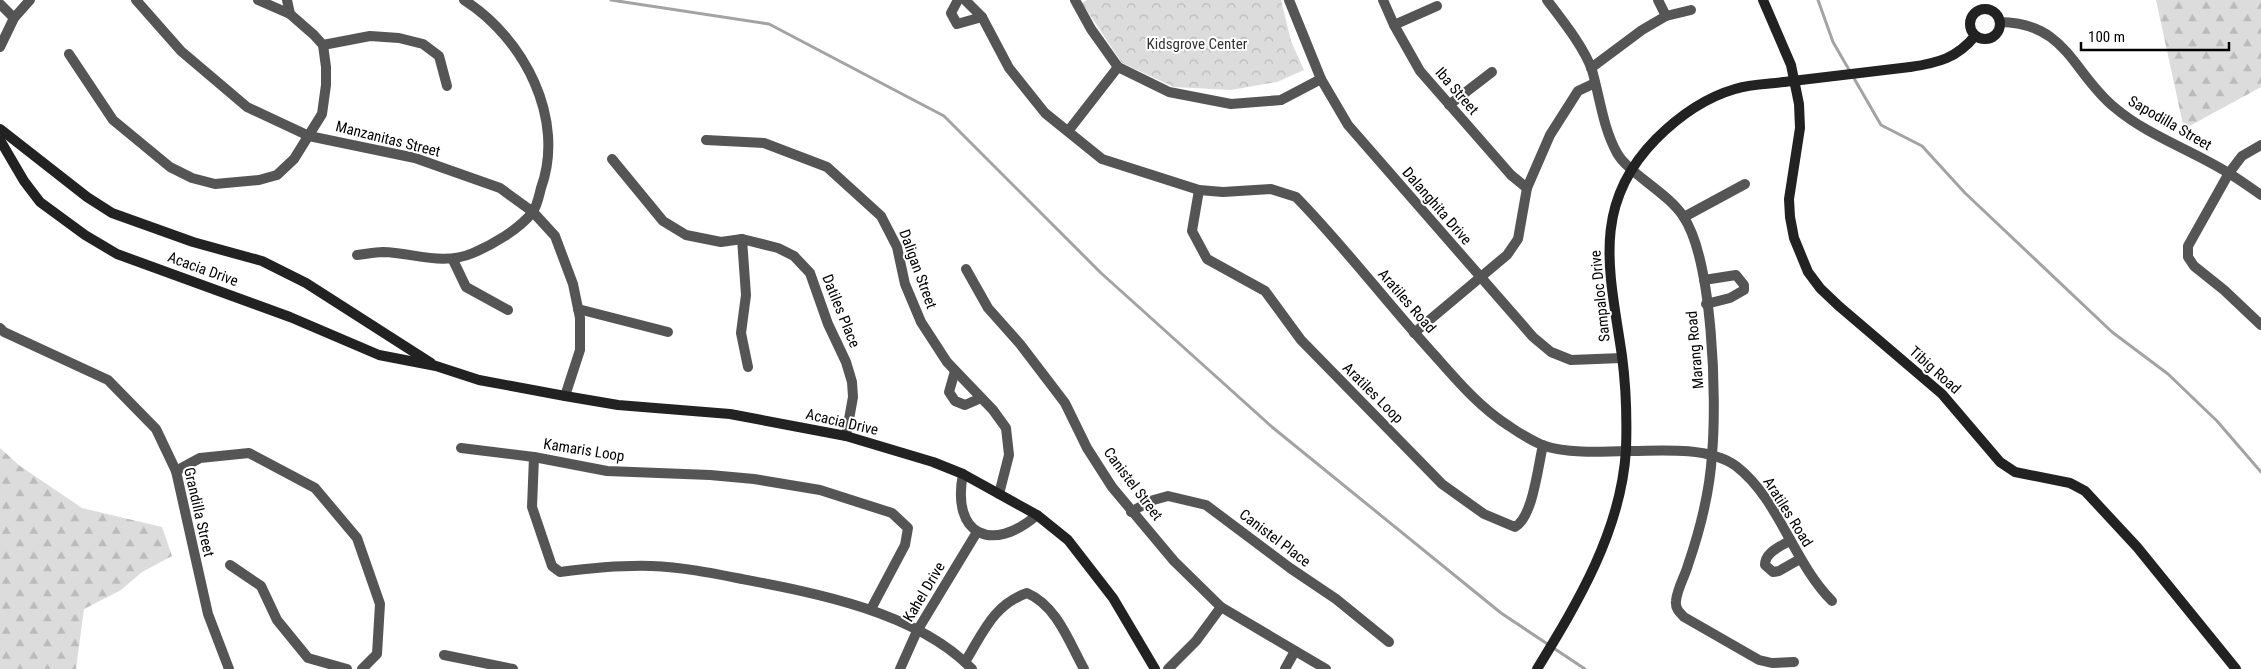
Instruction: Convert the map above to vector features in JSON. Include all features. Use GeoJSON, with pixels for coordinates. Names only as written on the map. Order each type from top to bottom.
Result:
{"type":"FeatureCollection","features":[{"type":"Feature","properties":{"kind":"street"},"geometry":{"type":"LineString","coordinates":[[0,47],[14,18],[30,0]]}},
{"type":"Feature","properties":{"kind":"street","name":"Manzanitas Street"},"geometry":{"type":"LineString","coordinates":[[136,0],[181,51],[248,107],[309,136],[415,158],[500,188],[533,212],[556,236],[573,284],[578,309],[580,350],[565,396]]}},
{"type":"Feature","properties":{"kind":"street"},"geometry":{"type":"LineString","coordinates":[[69,54],[113,120],[170,167],[192,178],[215,184],[258,180],[277,175],[294,159],[322,114],[326,85],[323,46],[290,14],[258,0]]}},
{"type":"Feature","properties":{"kind":"street"},"geometry":{"type":"LineString","coordinates":[[287,0],[290,14]]}},
{"type":"Feature","properties":{"kind":"street"},"geometry":{"type":"LineString","coordinates":[[357,255],[382,252],[453,260],[473,253],[508,233],[533,212],[546,175],[550,154],[547,115],[534,80],[511,44],[478,9],[464,0]]}},
{"type":"Feature","properties":{"kind":"street"},"geometry":{"type":"LineString","coordinates":[[958,0],[951,13],[956,24],[982,17]]}},
{"type":"Feature","properties":{"kind":"street","name":"Aratiles Road"},"geometry":{"type":"LineString","coordinates":[[965,0],[982,17],[1009,68],[1045,114],[1069,130],[1102,159],[1199,190],[1223,192],[1271,189],[1296,197],[1414,333],[1490,413],[1543,445],[1575,450],[1712,455],[1734,465],[1748,477],[1763,496],[1816,586],[1832,600]]}},
{"type":"Feature","properties":{"kind":"street"},"geometry":{"type":"LineString","coordinates":[[1075,0],[1091,29],[1118,67],[1169,92],[1231,104],[1281,100],[1321,79]]}},
{"type":"Feature","properties":{"kind":"street","name":"Dalanghita Drive"},"geometry":{"type":"LineString","coordinates":[[1289,0],[1321,79],[1348,125],[1533,336],[1551,352],[1571,360],[1622,358]]}},
{"type":"Feature","properties":{"kind":"street","name":"Iba Street"},"geometry":{"type":"LineString","coordinates":[[1384,0],[1394,25],[1420,72],[1511,174],[1527,188]]}},
{"type":"Feature","properties":{"kind":"street","name":"Marang Road"},"geometry":{"type":"LineString","coordinates":[[1547,0],[1568,29],[1591,68],[1609,134],[1618,155],[1672,202],[1684,217],[1693,238],[1704,280],[1714,383],[1712,455],[1700,523],[1689,564],[1676,600],[1676,609],[1684,617],[1759,660],[1772,663],[1794,662]]}},
{"type":"Feature","properties":{"kind":"street"},"geometry":{"type":"LineString","coordinates":[[1658,0],[1666,16]]}},
{"type":"Feature","properties":{"kind":"street","name":"Tibig Road"},"geometry":{"type":"LineString","coordinates":[[1763,0],[1780,34],[1791,65],[1799,104],[1800,128],[1789,199],[1794,238],[1808,272],[1820,288],[1840,307],[1942,394],[2000,462],[2015,472],[2070,483],[2085,491],[2137,547],[2236,669]]}},
{"type":"Feature","properties":{"kind":"street"},"geometry":{"type":"LineString","coordinates":[[0,4],[14,18]]}},
{"type":"Feature","properties":{"kind":"street"},"geometry":{"type":"LineString","coordinates":[[1986,4],[1996,13],[2000,22],[1998,32],[1990,39],[1980,39],[1975,36],[1970,28],[1971,18],[1977,10],[1986,4]]}},
{"type":"Feature","properties":{"kind":"street"},"geometry":{"type":"LineString","coordinates":[[1394,25],[1437,6]]}},
{"type":"Feature","properties":{"kind":"street"},"geometry":{"type":"LineString","coordinates":[[1591,68],[1642,30],[1666,16],[1691,10]]}},
{"type":"Feature","properties":{"kind":"street","name":"Sapodilla Street"},"geometry":{"type":"LineString","coordinates":[[2000,22],[2018,22],[2035,28],[2051,37],[2067,51],[2094,87],[2112,106],[2135,124],[2229,173],[2261,195]]}},
{"type":"Feature","properties":{"kind":"street"},"geometry":{"type":"LineString","coordinates":[[323,46],[370,36],[399,38],[423,44],[439,56],[447,86]]}},
{"type":"Feature","properties":{"kind":"street","name":"Sampaloc Drive"},"geometry":{"type":"LineString","coordinates":[[1538,669],[1594,571],[1617,504],[1626,451],[1622,358],[1611,285],[1609,251],[1615,206],[1632,168],[1673,122],[1705,101],[1736,88],[1931,64],[1955,56],[1975,36]]}},
{"type":"Feature","properties":{"kind":"street"},"geometry":{"type":"LineString","coordinates":[[1069,130],[1118,67]]}},
{"type":"Feature","properties":{"kind":"street"},"geometry":{"type":"LineString","coordinates":[[1449,105],[1492,72]]}},
{"type":"Feature","properties":{"kind":"street"},"geometry":{"type":"LineString","coordinates":[[1414,333],[1507,255],[1518,239],[1527,188],[1550,135],[1565,109],[1578,92],[1595,83]]}},
{"type":"Feature","properties":{"kind":"street","name":"Acacia Drive"},"geometry":{"type":"LineString","coordinates":[[0,129],[86,197],[112,213],[193,242],[262,261],[306,283],[436,366]]}},
{"type":"Feature","properties":{"kind":"street","name":"Acacia Drive"},"geometry":{"type":"LineString","coordinates":[[0,140],[24,181],[40,202],[85,236],[116,254],[290,317],[379,355],[436,366],[479,380],[565,396],[618,405],[730,414],[846,436],[933,462],[962,474],[1037,514],[1068,540],[1113,598],[1155,669]]}},
{"type":"Feature","properties":{"kind":"street","name":"Daligan Street"},"geometry":{"type":"LineString","coordinates":[[706,140],[764,142],[827,167],[854,189],[881,216],[897,247],[905,284],[921,322],[955,371],[1006,428],[1009,455],[999,494]]}},
{"type":"Feature","properties":{"kind":"street"},"geometry":{"type":"LineString","coordinates":[[2261,145],[2242,156],[2229,173],[2188,246],[2188,257],[2194,266],[2224,290],[2261,325]]}},
{"type":"Feature","properties":{"kind":"street","name":"Datiles Place"},"geometry":{"type":"LineString","coordinates":[[612,159],[663,221],[686,235],[721,242],[742,240],[778,248],[794,256],[810,273],[852,382],[854,397],[846,436]]}},
{"type":"Feature","properties":{"kind":"street"},"geometry":{"type":"LineString","coordinates":[[1684,217],[1745,184]]}},
{"type":"Feature","properties":{"kind":"street","name":"Aratiles Loop"},"geometry":{"type":"LineString","coordinates":[[1199,190],[1192,231],[1207,259],[1265,291],[1301,340],[1342,384],[1442,484],[1468,504],[1507,526],[1515,528],[1523,523],[1529,509],[1543,445]]}},
{"type":"Feature","properties":{"kind":"street"},"geometry":{"type":"LineString","coordinates":[[742,240],[746,295],[741,333],[748,367]]}},
{"type":"Feature","properties":{"kind":"street"},"geometry":{"type":"LineString","coordinates":[[453,260],[466,286],[508,310]]}},
{"type":"Feature","properties":{"kind":"street","name":"Canistel Street"},"geometry":{"type":"LineString","coordinates":[[966,269],[988,308],[1052,383],[1065,403],[1087,448],[1131,512],[1174,561],[1221,607],[1326,669]]}},
{"type":"Feature","properties":{"kind":"street"},"geometry":{"type":"LineString","coordinates":[[1704,280],[1736,275],[1744,285],[1744,290],[1739,294],[1706,304]]}},
{"type":"Feature","properties":{"kind":"street"},"geometry":{"type":"LineString","coordinates":[[578,309],[668,332]]}},
{"type":"Feature","properties":{"kind":"street","name":"Grandilla Street"},"geometry":{"type":"LineString","coordinates":[[0,328],[4,332],[108,380],[156,430],[176,471],[208,614],[229,669]]}},
{"type":"Feature","properties":{"kind":"street"},"geometry":{"type":"LineString","coordinates":[[955,371],[950,392],[955,401],[965,405],[981,398]]}},
{"type":"Feature","properties":{"kind":"street"},"geometry":{"type":"LineString","coordinates":[[461,448],[534,458]]}},
{"type":"Feature","properties":{"kind":"street"},"geometry":{"type":"LineString","coordinates":[[176,471],[200,458],[248,453],[315,488],[357,538],[380,604],[377,654],[362,669]]}},
{"type":"Feature","properties":{"kind":"street","name":"Kamaris Loop"},"geometry":{"type":"LineString","coordinates":[[871,609],[905,545],[908,528],[892,512],[820,490],[754,479],[607,471],[534,458],[532,507],[552,566],[560,572],[606,566],[653,566],[696,570],[791,588],[871,609],[917,631],[958,655],[969,666]]}},
{"type":"Feature","properties":{"kind":"street"},"geometry":{"type":"LineString","coordinates":[[962,474],[959,494],[960,509],[966,520],[977,532],[992,536],[1004,535],[1021,529],[1037,514]]}},
{"type":"Feature","properties":{"kind":"street","name":"Canistel Place"},"geometry":{"type":"LineString","coordinates":[[1131,512],[1150,501],[1168,496],[1206,505],[1290,568],[1336,599],[1390,642]]}},
{"type":"Feature","properties":{"kind":"street","name":"Kahel Drive"},"geometry":{"type":"LineString","coordinates":[[900,669],[917,631],[977,532]]}},
{"type":"Feature","properties":{"kind":"street"},"geometry":{"type":"LineString","coordinates":[[1790,540],[1769,554],[1765,559],[1766,565],[1773,572],[1779,571],[1800,559]]}},
{"type":"Feature","properties":{"kind":"street"},"geometry":{"type":"LineString","coordinates":[[230,565],[262,586],[277,620],[308,658],[347,669]]}},
{"type":"Feature","properties":{"kind":"street"},"geometry":{"type":"LineString","coordinates":[[969,666],[998,610],[1010,599],[1027,594],[1037,598],[1058,620],[1084,669]]}},
{"type":"Feature","properties":{"kind":"street"},"geometry":{"type":"LineString","coordinates":[[1168,669],[1196,641],[1221,607]]}},
{"type":"Feature","properties":{"kind":"street"},"geometry":{"type":"LineString","coordinates":[[1286,669],[1295,651]]}},
{"type":"Feature","properties":{"kind":"street"},"geometry":{"type":"LineString","coordinates":[[444,655],[513,669]]}},
{"type":"Feature","properties":{"kind":"green space","name":"Kidsgrove Center"},"geometry":{"type":"Polygon","coordinates":[[[1087,0],[1281,0],[1291,41],[1304,70],[1277,82],[1231,90],[1174,87],[1122,63],[1082,3],[1087,0]]]}},
{"type":"Feature","properties":{"kind":"green space"},"geometry":{"type":"Polygon","coordinates":[[[2156,0],[2261,0],[2261,87],[2184,129],[2156,0]]]}},
{"type":"Feature","properties":{"kind":"green space"},"geometry":{"type":"Polygon","coordinates":[[[0,448],[20,466],[82,508],[162,527],[172,556],[142,572],[121,590],[84,609],[76,669],[0,669],[0,448]]]}},
{"type":"Feature","properties":{"kind":"waterway"},"geometry":{"type":"LineString","coordinates":[[611,0],[769,24],[944,116],[1101,273],[1272,427],[1501,613],[1585,669]]}},
{"type":"Feature","properties":{"kind":"waterway"},"geometry":{"type":"LineString","coordinates":[[1818,0],[1833,42],[1881,125],[1922,146],[1965,193],[2112,332],[2168,374],[2217,421],[2261,472]]}}]}
